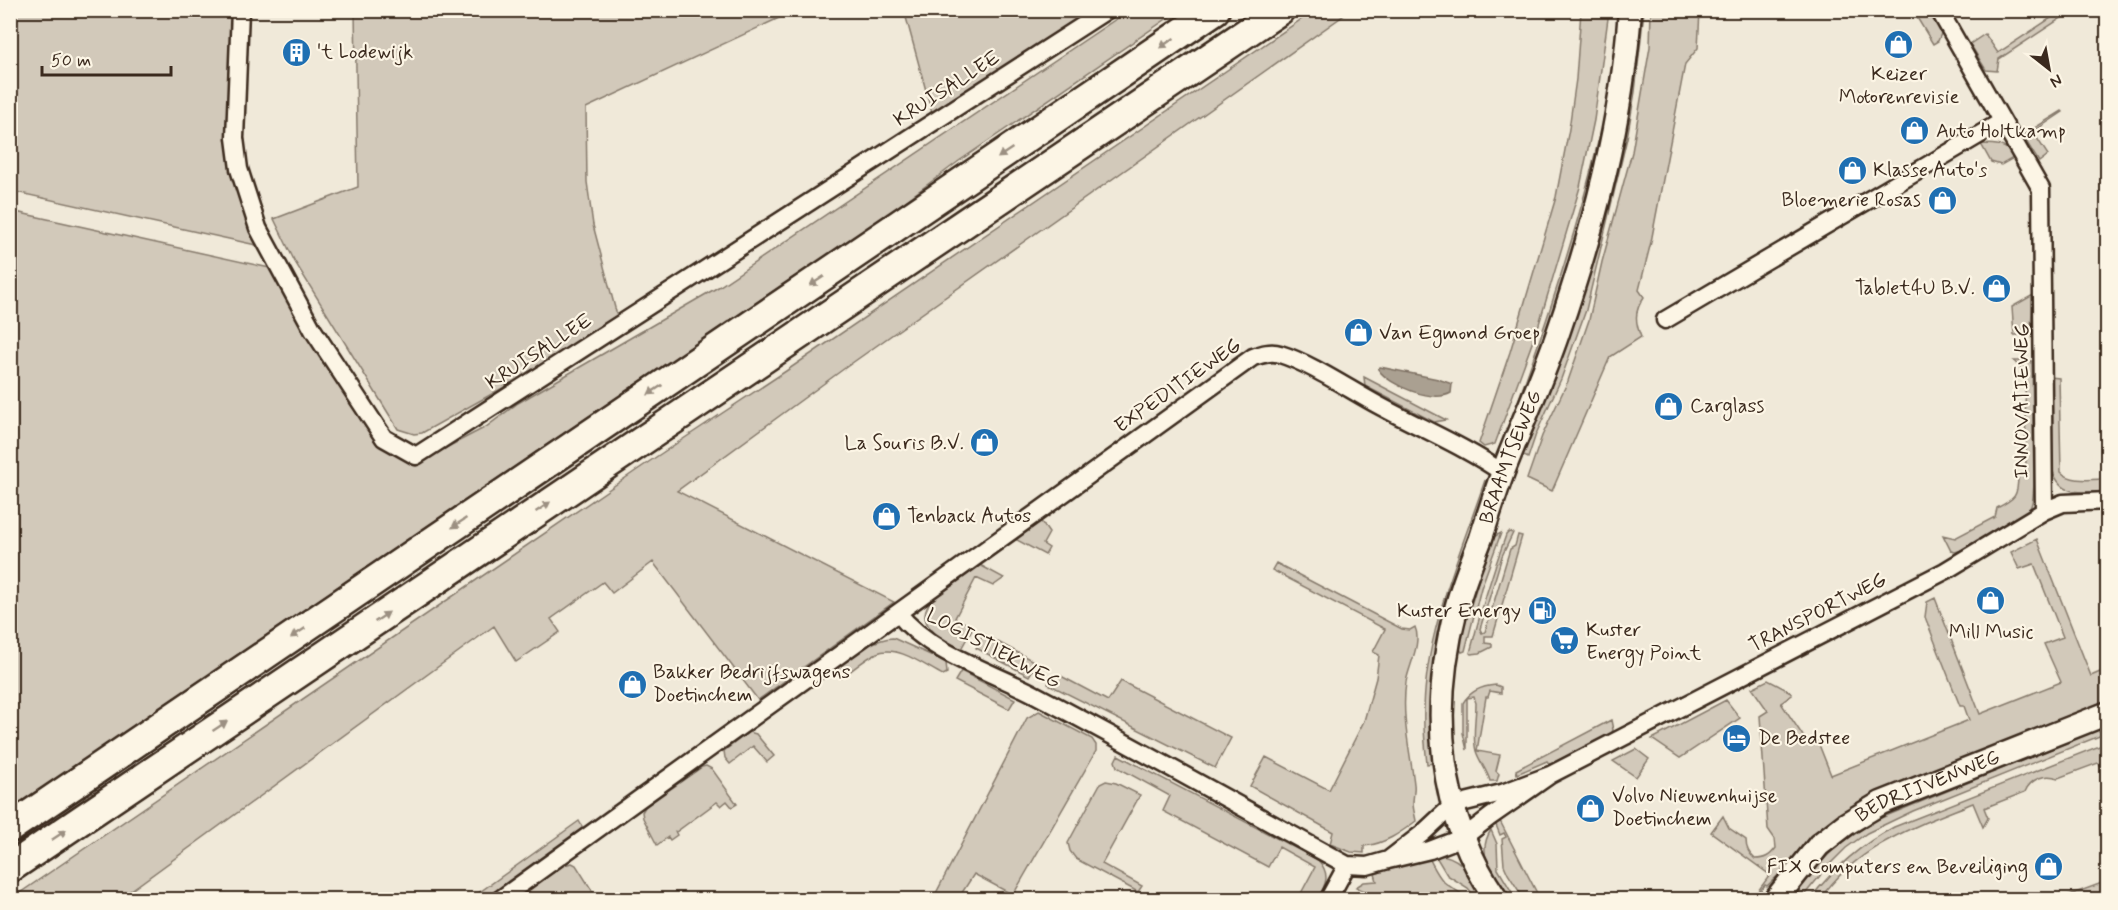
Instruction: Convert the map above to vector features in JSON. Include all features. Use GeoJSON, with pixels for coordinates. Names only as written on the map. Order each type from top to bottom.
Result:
{"type":"FeatureCollection","features":[{"type":"Feature","properties":{"kind":"highway"},"geometry":{"type":"LineString","coordinates":[[10,828],[1215,10]]}},
{"type":"Feature","properties":{"kind":"highway"},"geometry":{"type":"LineString","coordinates":[[10,868],[1280,10]]}},
{"type":"Feature","properties":{"kind":"street","name":"KRUISALLEE"},"geometry":{"type":"LineString","coordinates":[[240,10],[235,138],[239,169],[258,228],[313,330],[384,438],[416,456],[1107,10]]}},
{"type":"Feature","properties":{"kind":"street","name":"BRAAMTSEWEG"},"geometry":{"type":"LineString","coordinates":[[1497,900],[1480,875],[1464,837],[1453,805],[1444,766],[1440,727],[1448,643],[1456,606],[1503,473],[1557,336],[1589,235],[1619,109],[1630,10]]}},
{"type":"Feature","properties":{"kind":"street","name":"INNOVATIEWEG"},"geometry":{"type":"LineString","coordinates":[[1939,10],[2041,189],[2044,511]]}},
{"type":"Feature","properties":{"kind":"street"},"geometry":{"type":"LineString","coordinates":[[1665,320],[2001,122]]}},
{"type":"Feature","properties":{"kind":"street","name":"EXPEDITIEWEG"},"geometry":{"type":"LineString","coordinates":[[898,613],[1253,357],[1264,353],[1278,353],[1300,362],[1467,451],[1503,473]]}},
{"type":"Feature","properties":{"kind":"street","name":"TRANSPORTWEG"},"geometry":{"type":"LineString","coordinates":[[1453,805],[1502,793],[1550,775],[1945,571],[2044,511],[2063,503],[2108,501]]}},
{"type":"Feature","properties":{"kind":"street","name":"LOGISTIEKWEG"},"geometry":{"type":"LineString","coordinates":[[499,900],[898,613],[908,627],[928,642],[1033,694],[1347,864],[1367,866],[1430,850],[1464,837]]}},
{"type":"Feature","properties":{"kind":"street","name":"BEDRIJVENWEG"},"geometry":{"type":"LineString","coordinates":[[1775,900],[1819,845],[1846,824],[1881,803],[2108,713]]}},
{"type":"Feature","properties":{"kind":"street","name":"TRANSPORTWEG"},"geometry":{"type":"LineString","coordinates":[[1464,837],[1550,775]]}},
{"type":"Feature","properties":{"kind":"street","name":"LOGISTIEKWEG"},"geometry":{"type":"LineString","coordinates":[[1388,860],[1423,833],[1453,805]]}},
{"type":"Feature","properties":{"kind":"street"},"geometry":{"type":"LineString","coordinates":[[1328,900],[1347,864]]}},
{"type":"Feature","properties":{"kind":"shaded area"},"geometry":{"type":"Polygon","coordinates":[[[904,10],[1095,11],[934,120],[904,10]]]}},
{"type":"Feature","properties":{"kind":"shaded area"},"geometry":{"type":"Polygon","coordinates":[[[1315,10],[1350,11],[845,368],[677,491],[894,602],[758,700],[653,562],[612,593],[603,582],[551,619],[560,632],[516,662],[494,626],[119,899],[11,899],[656,457],[786,371],[1315,10]]]}},
{"type":"Feature","properties":{"kind":"shaded area"},"geometry":{"type":"Polygon","coordinates":[[[11,11],[236,11],[234,98],[251,224],[256,245],[11,191],[11,11]]]}},
{"type":"Feature","properties":{"kind":"shaded area"},"geometry":{"type":"Polygon","coordinates":[[[355,11],[794,11],[586,108],[587,182],[593,225],[619,323],[422,433],[414,434],[398,429],[295,262],[274,219],[358,187],[355,11]]]}},
{"type":"Feature","properties":{"kind":"shaded area"},"geometry":{"type":"Polygon","coordinates":[[[1128,11],[1178,11],[959,161],[856,238],[782,285],[11,809],[11,211],[274,269],[383,446],[391,452],[404,456],[440,451],[486,427],[518,403],[720,286],[1128,11]]]}},
{"type":"Feature","properties":{"kind":"shaded area"},"geometry":{"type":"Polygon","coordinates":[[[1581,11],[1609,11],[1594,120],[1580,187],[1539,324],[1495,444],[1484,447],[1479,443],[1510,352],[1556,197],[1576,79],[1581,11]]]}},
{"type":"Feature","properties":{"kind":"shaded area"},"geometry":{"type":"Polygon","coordinates":[[[1639,11],[1644,11],[1635,92],[1627,138],[1586,310],[1561,379],[1536,434],[1528,458],[1522,455],[1539,410],[1639,11]]]}},
{"type":"Feature","properties":{"kind":"shaded area"},"geometry":{"type":"Polygon","coordinates":[[[1651,11],[1700,11],[1698,48],[1685,64],[1651,242],[1639,290],[1644,297],[1638,307],[1636,317],[1641,337],[1610,357],[1552,491],[1527,479],[1542,436],[1568,381],[1589,320],[1632,152],[1650,47],[1651,11]]]}},
{"type":"Feature","properties":{"kind":"shaded area"},"geometry":{"type":"Polygon","coordinates":[[[1913,11],[1930,11],[1942,31],[1938,41],[1933,44],[1913,11]]]}},
{"type":"Feature","properties":{"kind":"shaded area"},"geometry":{"type":"Polygon","coordinates":[[[2055,11],[2072,11],[1999,59],[1997,71],[1986,70],[1970,44],[1985,34],[1998,53],[2057,14],[2055,11]]]}},
{"type":"Feature","properties":{"kind":"shaded area"},"geometry":{"type":"Polygon","coordinates":[[[2062,111],[2033,132],[2048,155],[2039,162],[2024,138],[2025,134],[2062,111]]]}},
{"type":"Feature","properties":{"kind":"shaded area"},"geometry":{"type":"Polygon","coordinates":[[[1598,142],[1601,143],[1594,181],[1573,256],[1508,438],[1505,437],[1568,254],[1598,142]]]}},
{"type":"Feature","properties":{"kind":"shaded area"},"geometry":{"type":"Polygon","coordinates":[[[1981,144],[2004,147],[2015,157],[2001,165],[1991,162],[1981,144]]]}},
{"type":"Feature","properties":{"kind":"shaded area"},"geometry":{"type":"Polygon","coordinates":[[[2033,295],[2031,328],[2026,335],[2014,335],[2012,307],[2033,295]]]}},
{"type":"Feature","properties":{"kind":"shaded area"},"geometry":{"type":"Polygon","coordinates":[[[2014,361],[2032,361],[2033,499],[2030,508],[2018,519],[1962,550],[1951,551],[1943,535],[1955,538],[1995,517],[1997,508],[2015,496],[2018,475],[2026,472],[2025,373],[2014,361]]]}},
{"type":"Feature","properties":{"kind":"shaded area"},"geometry":{"type":"Polygon","coordinates":[[[1380,367],[1452,384],[1451,393],[1434,396],[1401,387],[1384,375],[1378,369],[1380,367]]]}},
{"type":"Feature","properties":{"kind":"shaded area"},"geometry":{"type":"Polygon","coordinates":[[[1364,377],[1446,420],[1434,422],[1365,386],[1364,377]]]}},
{"type":"Feature","properties":{"kind":"shaded area"},"geometry":{"type":"Polygon","coordinates":[[[2050,377],[2059,378],[2061,472],[2077,479],[2107,479],[2107,492],[2072,491],[2059,483],[2055,476],[2051,465],[2050,377]]]}},
{"type":"Feature","properties":{"kind":"shaded area"},"geometry":{"type":"Polygon","coordinates":[[[1485,480],[1486,489],[1435,664],[1431,710],[1434,763],[1427,764],[1424,716],[1426,679],[1431,650],[1446,593],[1485,480]]]}},
{"type":"Feature","properties":{"kind":"shaded area"},"geometry":{"type":"Polygon","coordinates":[[[1040,520],[1049,533],[1043,544],[1049,548],[1045,555],[1015,539],[1040,520]]]}},
{"type":"Feature","properties":{"kind":"shaded area"},"geometry":{"type":"Polygon","coordinates":[[[1509,532],[1513,533],[1502,556],[1480,629],[1482,633],[1485,632],[1510,549],[1515,546],[1518,535],[1522,536],[1493,636],[1485,636],[1485,643],[1492,644],[1492,647],[1480,653],[1471,654],[1486,594],[1509,532]]]}},
{"type":"Feature","properties":{"kind":"shaded area"},"geometry":{"type":"Polygon","coordinates":[[[1501,533],[1481,588],[1465,651],[1462,652],[1458,647],[1490,543],[1495,536],[1501,533]]]}},
{"type":"Feature","properties":{"kind":"shaded area"},"geometry":{"type":"Polygon","coordinates":[[[2037,539],[2091,676],[2107,669],[2107,704],[1909,782],[1792,862],[1752,899],[1770,875],[1711,832],[1723,816],[1729,828],[1746,840],[1748,851],[1755,859],[1767,856],[1776,848],[1775,839],[1768,829],[1760,716],[1768,711],[1752,688],[1768,680],[1789,691],[1792,695],[1781,703],[1807,742],[1816,737],[1831,775],[1969,720],[1964,706],[1960,706],[1925,617],[1927,602],[1935,598],[1980,714],[2061,682],[2044,644],[2063,637],[2034,564],[2019,569],[2011,552],[2037,539]]]}},
{"type":"Feature","properties":{"kind":"shaded area"},"geometry":{"type":"Polygon","coordinates":[[[1276,563],[1402,629],[1410,630],[1415,627],[1417,633],[1405,695],[1416,821],[1398,834],[1364,846],[1364,853],[1351,852],[1330,844],[1333,832],[1250,786],[1266,757],[1329,790],[1364,721],[1376,678],[1379,655],[1373,652],[1385,629],[1272,570],[1276,563]]]}},
{"type":"Feature","properties":{"kind":"shaded area"},"geometry":{"type":"Polygon","coordinates":[[[978,564],[1004,578],[993,586],[976,578],[955,618],[973,627],[961,649],[930,628],[925,613],[936,595],[978,564]]]}},
{"type":"Feature","properties":{"kind":"shaded area"},"geometry":{"type":"Polygon","coordinates":[[[983,634],[1037,663],[1029,676],[976,648],[983,634]]]}},
{"type":"Feature","properties":{"kind":"shaded area"},"geometry":{"type":"Polygon","coordinates":[[[893,638],[946,662],[947,673],[943,675],[911,657],[885,651],[868,658],[841,678],[837,673],[838,666],[864,648],[878,641],[893,638]]]}},
{"type":"Feature","properties":{"kind":"shaded area"},"geometry":{"type":"Polygon","coordinates":[[[961,671],[1015,699],[1009,709],[955,681],[961,671]]]}},
{"type":"Feature","properties":{"kind":"shaded area"},"geometry":{"type":"Polygon","coordinates":[[[1059,675],[1108,701],[1121,681],[1231,738],[1215,768],[1048,684],[1049,682],[1054,684],[1059,675]]]}},
{"type":"Feature","properties":{"kind":"shaded area"},"geometry":{"type":"Polygon","coordinates":[[[1496,685],[1501,687],[1501,693],[1490,691],[1486,697],[1477,751],[1500,755],[1496,771],[1499,774],[1497,781],[1490,781],[1477,755],[1475,746],[1476,703],[1474,697],[1467,698],[1467,750],[1463,733],[1463,703],[1469,695],[1477,690],[1496,685]]]}},
{"type":"Feature","properties":{"kind":"shaded area"},"geometry":{"type":"Polygon","coordinates":[[[1726,700],[1740,718],[1680,758],[1652,739],[1726,700]]]}},
{"type":"Feature","properties":{"kind":"shaded area"},"geometry":{"type":"Polygon","coordinates":[[[1039,711],[1092,739],[1096,745],[1096,751],[1013,895],[974,874],[958,899],[933,899],[1027,718],[1039,711]]]}},
{"type":"Feature","properties":{"kind":"shaded area"},"geometry":{"type":"Polygon","coordinates":[[[1611,720],[1613,730],[1610,736],[1551,766],[1547,761],[1517,774],[1516,770],[1611,720]]]}},
{"type":"Feature","properties":{"kind":"shaded area"},"geometry":{"type":"Polygon","coordinates":[[[2107,726],[2107,733],[1913,811],[1867,833],[1846,848],[1828,866],[1801,899],[1792,899],[1820,863],[1837,846],[1876,820],[2107,726]]]}},
{"type":"Feature","properties":{"kind":"shaded area"},"geometry":{"type":"Polygon","coordinates":[[[749,732],[756,734],[774,756],[767,762],[753,746],[730,764],[725,758],[724,751],[749,732]]]}},
{"type":"Feature","properties":{"kind":"shaded area"},"geometry":{"type":"Polygon","coordinates":[[[2107,743],[2107,772],[2098,763],[2058,778],[2048,776],[2038,778],[2027,787],[2025,792],[1984,808],[1988,818],[1983,827],[1973,803],[1930,821],[1870,851],[1835,880],[1820,899],[1810,899],[1848,858],[1870,841],[1894,827],[2107,743]]]}},
{"type":"Feature","properties":{"kind":"shaded area"},"geometry":{"type":"Polygon","coordinates":[[[1636,749],[1649,759],[1636,777],[1613,761],[1636,749]]]}},
{"type":"Feature","properties":{"kind":"shaded area"},"geometry":{"type":"Polygon","coordinates":[[[1118,755],[1318,860],[1325,870],[1326,879],[1318,899],[1298,899],[1315,867],[1279,847],[1268,867],[1163,811],[1170,796],[1117,767],[1115,761],[1118,755]]]}},
{"type":"Feature","properties":{"kind":"shaded area"},"geometry":{"type":"Polygon","coordinates":[[[706,766],[712,769],[737,804],[732,807],[727,801],[721,806],[717,802],[675,831],[677,835],[670,840],[668,837],[657,845],[643,818],[642,812],[645,807],[706,766]]]}},
{"type":"Feature","properties":{"kind":"shaded area"},"geometry":{"type":"Polygon","coordinates":[[[1106,781],[1116,783],[1140,795],[1102,864],[1142,886],[1138,892],[1076,859],[1070,851],[1068,843],[1100,784],[1106,781]]]}},
{"type":"Feature","properties":{"kind":"shaded area"},"geometry":{"type":"Polygon","coordinates":[[[1498,820],[1540,899],[1524,899],[1508,874],[1504,865],[1502,839],[1506,837],[1504,833],[1500,835],[1496,825],[1498,820]]]}},
{"type":"Feature","properties":{"kind":"shaded area"},"geometry":{"type":"Polygon","coordinates":[[[579,821],[583,828],[485,899],[470,899],[579,821]]]}},
{"type":"Feature","properties":{"kind":"shaded area"},"geometry":{"type":"Polygon","coordinates":[[[1491,830],[1497,844],[1498,869],[1516,899],[1507,899],[1488,866],[1485,848],[1491,830]]]}},
{"type":"Feature","properties":{"kind":"shaded area"},"geometry":{"type":"Polygon","coordinates":[[[1435,855],[1453,858],[1460,863],[1485,899],[1477,899],[1468,888],[1447,875],[1435,855]]]}},
{"type":"Feature","properties":{"kind":"shaded area"},"geometry":{"type":"Polygon","coordinates":[[[1428,856],[1444,882],[1468,899],[1381,899],[1356,887],[1364,882],[1377,881],[1375,874],[1428,856]]]}},
{"type":"Feature","properties":{"kind":"shaded area"},"geometry":{"type":"Polygon","coordinates":[[[572,863],[576,865],[593,892],[583,899],[516,899],[564,865],[572,863]]]}},
{"type":"Feature","properties":{"kind":"shaded area"},"geometry":{"type":"Polygon","coordinates":[[[2107,881],[2107,894],[2094,899],[2059,899],[2107,881]]]}},
{"type":"Feature","properties":{"kind":"place","name":"Keizer Motorenrevisie"},"geometry":{"type":"Point","coordinates":[1899,44]}},
{"type":"Feature","properties":{"kind":"place","name":"'t Lodewijk"},"geometry":{"type":"Point","coordinates":[296,52]}},
{"type":"Feature","properties":{"kind":"place","name":"Auto Holtkamp"},"geometry":{"type":"Point","coordinates":[1915,131]}},
{"type":"Feature","properties":{"kind":"place","name":"Klasse Auto's"},"geometry":{"type":"Point","coordinates":[1852,170]}},
{"type":"Feature","properties":{"kind":"place","name":"Bloemerie Rosas"},"geometry":{"type":"Point","coordinates":[1942,200]}},
{"type":"Feature","properties":{"kind":"place","name":"Tablet4U B.V."},"geometry":{"type":"Point","coordinates":[1996,288]}},
{"type":"Feature","properties":{"kind":"place","name":"Van Egmond Groep"},"geometry":{"type":"Point","coordinates":[1358,333]}},
{"type":"Feature","properties":{"kind":"place","name":"Carglass"},"geometry":{"type":"Point","coordinates":[1669,406]}},
{"type":"Feature","properties":{"kind":"place","name":"La Souris B.V."},"geometry":{"type":"Point","coordinates":[985,443]}},
{"type":"Feature","properties":{"kind":"place","name":"Tenback Autos"},"geometry":{"type":"Point","coordinates":[886,516]}},
{"type":"Feature","properties":{"kind":"place","name":"Mill Music"},"geometry":{"type":"Point","coordinates":[1991,601]}},
{"type":"Feature","properties":{"kind":"place","name":"Kuster Energy"},"geometry":{"type":"Point","coordinates":[1542,611]}},
{"type":"Feature","properties":{"kind":"place","name":"Kuster Energy Point"},"geometry":{"type":"Point","coordinates":[1565,641]}},
{"type":"Feature","properties":{"kind":"place","name":"Bakker Bedrijfswagens Doetinchem"},"geometry":{"type":"Point","coordinates":[632,684]}},
{"type":"Feature","properties":{"kind":"place","name":"De Bedstee"},"geometry":{"type":"Point","coordinates":[1737,738]}},
{"type":"Feature","properties":{"kind":"place","name":"Volvo Nieuwenhuijse Doetinchem"},"geometry":{"type":"Point","coordinates":[1591,808]}},
{"type":"Feature","properties":{"kind":"place","name":"FIX Computers en Beveiliging"},"geometry":{"type":"Point","coordinates":[2049,867]}}]}
